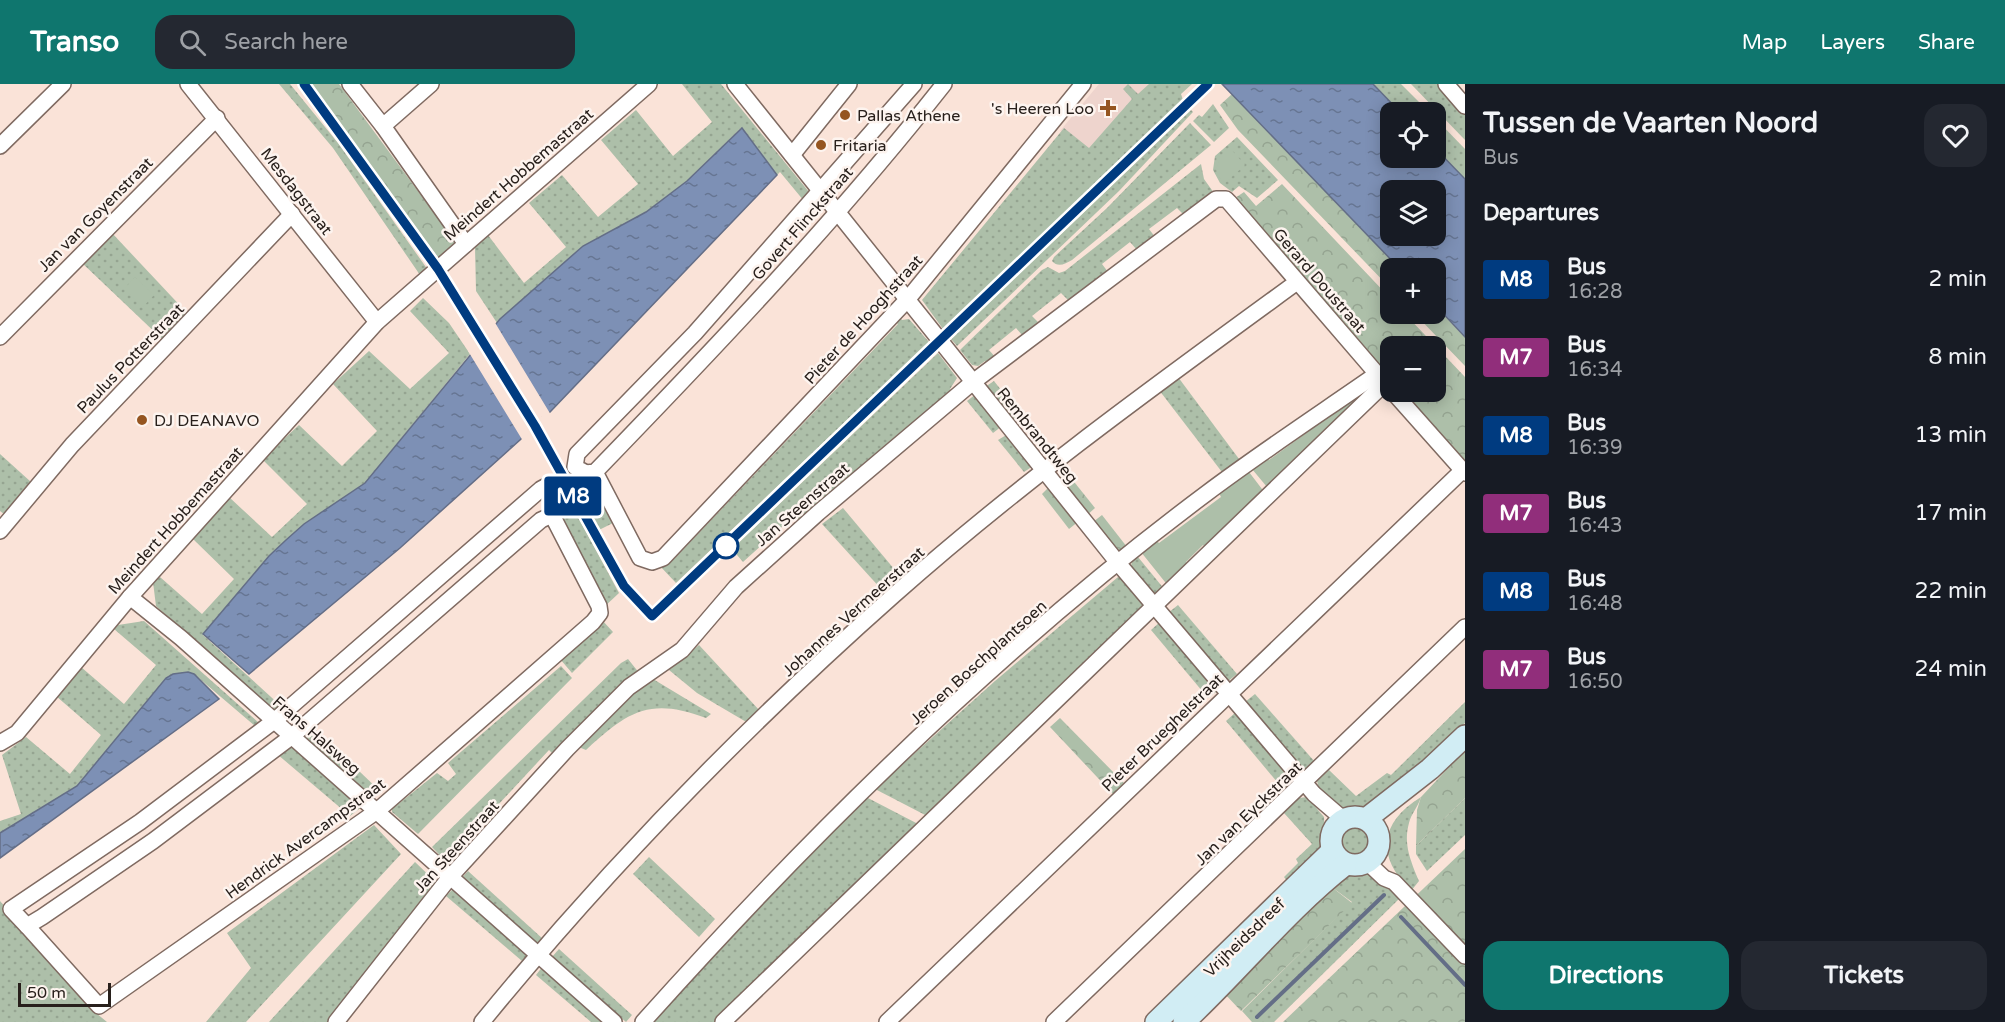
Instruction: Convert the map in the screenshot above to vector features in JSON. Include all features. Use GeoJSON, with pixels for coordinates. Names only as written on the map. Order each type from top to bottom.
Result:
{"type":"FeatureCollection","features":[{"type":"Feature","properties":{"kind":"main road"},"geometry":{"type":"LineString","coordinates":[[1372,826],[1465,736]]}},
{"type":"Feature","properties":{"kind":"main road"},"geometry":{"type":"LineString","coordinates":[[1355,816],[1372,826],[1378,848],[1355,858],[1330,838],[1339,823],[1355,816]]}},
{"type":"Feature","properties":{"kind":"main road","name":"Vrijheidsdreef"},"geometry":{"type":"LineString","coordinates":[[1156,1022],[1196,997],[1355,858]]}},
{"type":"Feature","properties":{"kind":"main road","name":"Vrijheidsdreef"},"geometry":{"type":"LineString","coordinates":[[1184,1022],[1196,997]]}},
{"type":"Feature","properties":{"kind":"street"},"geometry":{"type":"LineString","coordinates":[[0,146],[63,84]]}},
{"type":"Feature","properties":{"kind":"street","name":"Mesdagstraat"},"geometry":{"type":"LineString","coordinates":[[188,84],[377,322]]}},
{"type":"Feature","properties":{"kind":"street"},"geometry":{"type":"LineString","coordinates":[[350,84],[383,126],[466,244]]}},
{"type":"Feature","properties":{"kind":"street"},"geometry":{"type":"LineString","coordinates":[[383,126],[431,84]]}},
{"type":"Feature","properties":{"kind":"street","name":"Meindert Hobbemastraat"},"geometry":{"type":"LineString","coordinates":[[0,743],[17,733],[130,597],[377,322],[649,84]]}},
{"type":"Feature","properties":{"kind":"street","name":"Rembrandtweg"},"geometry":{"type":"LineString","coordinates":[[735,84],[1119,563],[1339,823]]}},
{"type":"Feature","properties":{"kind":"street"},"geometry":{"type":"LineString","coordinates":[[792,155],[849,84]]}},
{"type":"Feature","properties":{"kind":"street","name":"Govert Flinckstraat"},"geometry":{"type":"LineString","coordinates":[[914,84],[822,192],[695,333],[577,454],[575,467],[586,473],[595,472],[711,352],[836,212],[940,86]]}},
{"type":"Feature","properties":{"kind":"street","name":"Pieter de Hooghstraat"},"geometry":{"type":"LineString","coordinates":[[652,562],[663,558],[907,300],[1083,84]]}},
{"type":"Feature","properties":{"kind":"street"},"geometry":{"type":"LineString","coordinates":[[1446,84],[1465,106]]}},
{"type":"Feature","properties":{"kind":"street","name":"Jan van Goyenstraat"},"geometry":{"type":"LineString","coordinates":[[0,337],[217,118]]}},
{"type":"Feature","properties":{"kind":"street","name":"Gerard Doustraat"},"geometry":{"type":"LineString","coordinates":[[1220,198],[1229,202],[1380,377]]}},
{"type":"Feature","properties":{"kind":"street","name":"Jan Steenstraat"},"geometry":{"type":"LineString","coordinates":[[336,1022],[450,877],[567,749],[629,687],[682,650],[736,587],[818,513],[973,382],[1220,198]]}},
{"type":"Feature","properties":{"kind":"street","name":"Paulus Potterstraat"},"geometry":{"type":"LineString","coordinates":[[0,531],[72,445],[292,214]]}},
{"type":"Feature","properties":{"kind":"street","name":"Johannes Vermeerstraat"},"geometry":{"type":"LineString","coordinates":[[482,1022],[538,953],[629,852],[755,726],[894,595],[1044,471],[1297,282]]}},
{"type":"Feature","properties":{"kind":"street"},"geometry":{"type":"LineString","coordinates":[[695,333],[711,352]]}},
{"type":"Feature","properties":{"kind":"street","name":"Jeroen Boschplantsoen"},"geometry":{"type":"LineString","coordinates":[[643,1022],[720,935],[864,791],[978,683],[1119,563],[1207,493],[1380,388]]}},
{"type":"Feature","properties":{"kind":"street"},"geometry":{"type":"LineString","coordinates":[[723,1022],[1380,390]]}},
{"type":"Feature","properties":{"kind":"street","name":"Gerard Doustraat"},"geometry":{"type":"LineString","coordinates":[[1402,402],[1464,471]]}},
{"type":"Feature","properties":{"kind":"street","name":"Pieter Brueghelstraat"},"geometry":{"type":"LineString","coordinates":[[887,1022],[1229,692],[1464,471]]}},
{"type":"Feature","properties":{"kind":"street","name":"Govert Flinckstraat"},"geometry":{"type":"LineString","coordinates":[[595,472],[640,558],[652,562]]}},
{"type":"Feature","properties":{"kind":"street"},"geometry":{"type":"LineString","coordinates":[[547,486],[559,500],[552,515],[541,520],[291,737],[153,841],[27,926],[11,909],[140,822],[274,722],[547,486]]}},
{"type":"Feature","properties":{"kind":"street","name":"Hendrick Avercampstraat"},"geometry":{"type":"LineString","coordinates":[[27,926],[99,1006],[377,811],[586,629],[600,613],[599,606],[552,515]]}},
{"type":"Feature","properties":{"kind":"street"},"geometry":{"type":"LineString","coordinates":[[421,595],[436,613]]}},
{"type":"Feature","properties":{"kind":"street","name":"Frans Halsweg"},"geometry":{"type":"LineString","coordinates":[[130,597],[182,638],[614,1022]]}},
{"type":"Feature","properties":{"kind":"street","name":"Jan van Eyckstraat"},"geometry":{"type":"LineString","coordinates":[[1054,1022],[1306,783],[1465,627]]}},
{"type":"Feature","properties":{"kind":"street"},"geometry":{"type":"LineString","coordinates":[[140,822],[153,841]]}},
{"type":"Feature","properties":{"kind":"street"},"geometry":{"type":"LineString","coordinates":[[1355,858],[1384,878],[1394,882],[1465,956]]}},
{"type":"Feature","properties":{"kind":"shaded area","name":"'s Heeren Loo"},"geometry":{"type":"Polygon","coordinates":[[[1099,84],[1159,84],[1090,155],[1060,131],[1099,84]]]}},
{"type":"Feature","properties":{"kind":"green space"},"geometry":{"type":"Polygon","coordinates":[[[279,84],[290,84],[338,143],[428,270],[420,275],[333,148],[279,84]]]}},
{"type":"Feature","properties":{"kind":"green space"},"geometry":{"type":"Polygon","coordinates":[[[311,84],[339,84],[457,244],[439,259],[311,84]]]}},
{"type":"Feature","properties":{"kind":"green space"},"geometry":{"type":"Polygon","coordinates":[[[682,84],[721,84],[809,192],[804,201],[780,172],[777,175],[741,128],[687,181],[646,212],[583,246],[497,323],[476,291],[475,247],[488,235],[524,283],[566,247],[529,203],[562,175],[598,217],[638,184],[601,140],[636,110],[673,156],[712,122],[682,84]]]}},
{"type":"Feature","properties":{"kind":"green space"},"geometry":{"type":"Polygon","coordinates":[[[1128,84],[1138,94],[1149,84],[1192,84],[1181,94],[1183,100],[943,329],[922,300],[1064,128],[1089,148],[1132,99],[1123,89],[1128,84]]]}},
{"type":"Feature","properties":{"kind":"green space"},"geometry":{"type":"Polygon","coordinates":[[[1373,84],[1401,84],[1419,102],[1390,102],[1373,84]]]}},
{"type":"Feature","properties":{"kind":"green space"},"geometry":{"type":"Polygon","coordinates":[[[1411,84],[1439,84],[1465,114],[1465,140],[1446,120],[1446,102],[1428,102],[1411,84]]]}},
{"type":"Feature","properties":{"kind":"green space"},"geometry":{"type":"Polygon","coordinates":[[[1232,94],[1389,258],[1380,258],[1380,278],[1238,130],[1220,105],[1232,94]]]}},
{"type":"Feature","properties":{"kind":"green space"},"geometry":{"type":"Polygon","coordinates":[[[1213,104],[1229,128],[1214,142],[1193,121],[1199,115],[1202,117],[1213,104]]]}},
{"type":"Feature","properties":{"kind":"green space"},"geometry":{"type":"Polygon","coordinates":[[[1191,110],[1193,112],[1119,191],[957,346],[951,339],[1191,110]]]}},
{"type":"Feature","properties":{"kind":"green space"},"geometry":{"type":"Polygon","coordinates":[[[1190,123],[1211,145],[1072,260],[1059,265],[1054,263],[1052,261],[1054,257],[1107,208],[1190,123]]]}},
{"type":"Feature","properties":{"kind":"green space"},"geometry":{"type":"Polygon","coordinates":[[[1446,129],[1465,149],[1465,179],[1446,159],[1446,129]]]}},
{"type":"Feature","properties":{"kind":"green space"},"geometry":{"type":"Polygon","coordinates":[[[1237,137],[1278,180],[1257,198],[1239,186],[1232,192],[1220,183],[1213,170],[1215,156],[1237,137]]]}},
{"type":"Feature","properties":{"kind":"green space"},"geometry":{"type":"Polygon","coordinates":[[[1230,148],[1245,165],[1225,183],[1218,175],[1217,165],[1230,148]]]}},
{"type":"Feature","properties":{"kind":"green space"},"geometry":{"type":"Polygon","coordinates":[[[1201,164],[1204,179],[1214,193],[1184,215],[1177,208],[1149,229],[1155,237],[1137,250],[1130,242],[1102,264],[1108,272],[1068,300],[1061,293],[1032,316],[1038,322],[1022,335],[1016,328],[989,350],[996,358],[988,365],[985,361],[978,366],[972,365],[960,350],[1042,270],[1048,267],[1059,273],[1065,271],[1201,164]]]}},
{"type":"Feature","properties":{"kind":"green space"},"geometry":{"type":"Polygon","coordinates":[[[1282,184],[1380,287],[1380,324],[1414,324],[1426,336],[1380,336],[1380,368],[1235,198],[1244,192],[1256,206],[1282,184]]]}},
{"type":"Feature","properties":{"kind":"green space"},"geometry":{"type":"Polygon","coordinates":[[[111,232],[187,313],[162,339],[81,262],[111,232]]]}},
{"type":"Feature","properties":{"kind":"green space"},"geometry":{"type":"Polygon","coordinates":[[[135,277],[154,295],[143,307],[124,289],[135,277]]]}},
{"type":"Feature","properties":{"kind":"green space"},"geometry":{"type":"Polygon","coordinates":[[[423,298],[449,323],[470,354],[365,483],[323,512],[203,635],[282,707],[275,712],[156,606],[153,582],[160,577],[202,614],[234,579],[193,539],[229,497],[272,537],[307,504],[262,459],[299,425],[342,466],[377,431],[333,384],[369,351],[410,389],[449,353],[410,311],[423,298]]]}},
{"type":"Feature","properties":{"kind":"green space"},"geometry":{"type":"Polygon","coordinates":[[[899,316],[902,320],[909,319],[929,342],[676,583],[659,565],[670,556],[674,559],[898,324],[894,321],[899,316]]]}},
{"type":"Feature","properties":{"kind":"green space"},"geometry":{"type":"Polygon","coordinates":[[[1446,317],[1465,337],[1465,366],[1446,346],[1446,336],[1436,336],[1425,324],[1446,324],[1446,317]]]}},
{"type":"Feature","properties":{"kind":"green space"},"geometry":{"type":"Polygon","coordinates":[[[938,353],[957,378],[950,389],[953,393],[800,523],[794,516],[743,562],[732,549],[938,353]]]}},
{"type":"Feature","properties":{"kind":"green space"},"geometry":{"type":"Polygon","coordinates":[[[1446,357],[1465,377],[1465,466],[1409,402],[1446,402],[1446,357]]]}},
{"type":"Feature","properties":{"kind":"green space"},"geometry":{"type":"Polygon","coordinates":[[[1178,377],[1242,463],[1225,476],[1159,390],[1178,377]]]}},
{"type":"Feature","properties":{"kind":"green space"},"geometry":{"type":"Polygon","coordinates":[[[994,381],[1020,414],[1011,421],[985,387],[994,381]]]}},
{"type":"Feature","properties":{"kind":"green space"},"geometry":{"type":"Polygon","coordinates":[[[1375,383],[1267,487],[1252,469],[1267,457],[1269,460],[1338,410],[1336,407],[1375,383]]]}},
{"type":"Feature","properties":{"kind":"green space"},"geometry":{"type":"Polygon","coordinates":[[[976,394],[1002,426],[993,433],[967,401],[976,394]]]}},
{"type":"Feature","properties":{"kind":"green space"},"geometry":{"type":"Polygon","coordinates":[[[1008,434],[1033,466],[1024,472],[998,440],[1008,434]]]}},
{"type":"Feature","properties":{"kind":"green space"},"geometry":{"type":"Polygon","coordinates":[[[0,454],[31,482],[4,514],[0,511],[0,454]]]}},
{"type":"Feature","properties":{"kind":"green space"},"geometry":{"type":"Polygon","coordinates":[[[567,465],[596,483],[615,522],[599,530],[567,465]]]}},
{"type":"Feature","properties":{"kind":"green space"},"geometry":{"type":"Polygon","coordinates":[[[1249,472],[1265,493],[1206,548],[1203,545],[1186,562],[1189,565],[1169,587],[1141,552],[1156,540],[1159,543],[1221,497],[1219,493],[1249,472]]]}},
{"type":"Feature","properties":{"kind":"green space"},"geometry":{"type":"Polygon","coordinates":[[[1067,473],[1095,508],[1086,516],[1058,480],[1067,473]]]}},
{"type":"Feature","properties":{"kind":"green space"},"geometry":{"type":"Polygon","coordinates":[[[1050,486],[1079,521],[1069,529],[1042,494],[1050,486]]]}},
{"type":"Feature","properties":{"kind":"green space"},"geometry":{"type":"Polygon","coordinates":[[[563,489],[619,593],[603,608],[560,520],[563,489]]]}},
{"type":"Feature","properties":{"kind":"green space"},"geometry":{"type":"Polygon","coordinates":[[[843,508],[900,576],[882,590],[822,524],[843,508]]]}},
{"type":"Feature","properties":{"kind":"green space"},"geometry":{"type":"Polygon","coordinates":[[[1102,515],[1127,547],[1118,555],[1093,522],[1102,515]]]}},
{"type":"Feature","properties":{"kind":"green space"},"geometry":{"type":"Polygon","coordinates":[[[1138,557],[1165,590],[1154,595],[1131,567],[1132,561],[1138,557]]]}},
{"type":"Feature","properties":{"kind":"green space"},"geometry":{"type":"Polygon","coordinates":[[[1118,577],[1134,589],[1144,606],[929,817],[875,789],[995,681],[1118,577]]]}},
{"type":"Feature","properties":{"kind":"green space"},"geometry":{"type":"Polygon","coordinates":[[[1178,605],[1237,674],[1227,682],[1168,613],[1178,605]]]}},
{"type":"Feature","properties":{"kind":"green space"},"geometry":{"type":"Polygon","coordinates":[[[602,620],[613,632],[572,673],[560,659],[602,620]]]}},
{"type":"Feature","properties":{"kind":"green space"},"geometry":{"type":"Polygon","coordinates":[[[144,621],[259,723],[255,726],[194,674],[173,674],[166,678],[77,786],[0,833],[0,821],[21,814],[2,755],[26,737],[70,774],[101,735],[56,696],[81,667],[124,704],[156,665],[114,629],[118,625],[144,621]]]}},
{"type":"Feature","properties":{"kind":"green space"},"geometry":{"type":"Polygon","coordinates":[[[1161,621],[1220,689],[1208,698],[1151,630],[1161,621]]]}},
{"type":"Feature","properties":{"kind":"green space"},"geometry":{"type":"Polygon","coordinates":[[[699,645],[760,711],[748,723],[697,693],[669,670],[699,645]]]}},
{"type":"Feature","properties":{"kind":"green space"},"geometry":{"type":"Polygon","coordinates":[[[628,659],[640,674],[554,755],[549,750],[460,846],[465,852],[450,866],[432,847],[621,663],[628,659]]]}},
{"type":"Feature","properties":{"kind":"green space"},"geometry":{"type":"Polygon","coordinates":[[[561,666],[572,678],[418,834],[392,812],[392,809],[437,773],[448,781],[456,774],[448,763],[561,666]]]}},
{"type":"Feature","properties":{"kind":"green space"},"geometry":{"type":"Polygon","coordinates":[[[653,679],[711,714],[706,718],[670,709],[641,712],[628,717],[586,750],[576,746],[636,688],[653,679]]]}},
{"type":"Feature","properties":{"kind":"green space"},"geometry":{"type":"Polygon","coordinates":[[[1255,694],[1315,762],[1305,772],[1245,702],[1255,694]]]}},
{"type":"Feature","properties":{"kind":"green space"},"geometry":{"type":"Polygon","coordinates":[[[1465,702],[1465,723],[1367,813],[1343,808],[1329,800],[1319,789],[1317,781],[1329,770],[1356,796],[1387,773],[1391,775],[1465,702]]]}},
{"type":"Feature","properties":{"kind":"green space"},"geometry":{"type":"Polygon","coordinates":[[[1236,712],[1294,780],[1283,789],[1226,721],[1236,712]]]}},
{"type":"Feature","properties":{"kind":"green space"},"geometry":{"type":"Polygon","coordinates":[[[1060,718],[1124,783],[1113,794],[1050,727],[1060,718]]]}},
{"type":"Feature","properties":{"kind":"green space"},"geometry":{"type":"Polygon","coordinates":[[[313,727],[381,792],[372,799],[305,740],[304,733],[313,727]]]}},
{"type":"Feature","properties":{"kind":"green space"},"geometry":{"type":"Polygon","coordinates":[[[290,744],[363,806],[350,816],[277,754],[290,744]]]}},
{"type":"Feature","properties":{"kind":"green space"},"geometry":{"type":"Polygon","coordinates":[[[1465,750],[1465,798],[1416,846],[1417,810],[1421,797],[1465,750]]]}},
{"type":"Feature","properties":{"kind":"green space"},"geometry":{"type":"Polygon","coordinates":[[[866,797],[920,825],[714,1022],[652,1022],[758,906],[866,797]]]}},
{"type":"Feature","properties":{"kind":"green space"},"geometry":{"type":"Polygon","coordinates":[[[1307,797],[1324,817],[1325,848],[1209,967],[1203,960],[1287,881],[1284,877],[1298,863],[1296,859],[1312,844],[1284,813],[1299,798],[1307,797]]]}},
{"type":"Feature","properties":{"kind":"green space"},"geometry":{"type":"Polygon","coordinates":[[[1421,797],[1407,831],[1409,853],[1419,881],[1411,891],[1392,865],[1387,841],[1390,829],[1397,818],[1421,797]]]}},
{"type":"Feature","properties":{"kind":"green space"},"geometry":{"type":"Polygon","coordinates":[[[1465,798],[1465,835],[1427,871],[1416,854],[1416,846],[1465,798]]]}},
{"type":"Feature","properties":{"kind":"green space"},"geometry":{"type":"Polygon","coordinates":[[[374,825],[401,854],[246,1022],[206,1022],[251,968],[227,933],[374,825]]]}},
{"type":"Feature","properties":{"kind":"green space"},"geometry":{"type":"Polygon","coordinates":[[[1355,828],[1364,832],[1368,841],[1364,850],[1355,854],[1346,850],[1342,841],[1346,832],[1355,828]]]}},
{"type":"Feature","properties":{"kind":"green space"},"geometry":{"type":"Polygon","coordinates":[[[1465,849],[1465,1022],[1283,1022],[1465,849]]]}},
{"type":"Feature","properties":{"kind":"green space"},"geometry":{"type":"Polygon","coordinates":[[[649,857],[715,919],[699,937],[633,874],[649,857]]]}},
{"type":"Feature","properties":{"kind":"green space"},"geometry":{"type":"Polygon","coordinates":[[[415,862],[437,883],[330,1022],[269,1022],[415,862]]]}},
{"type":"Feature","properties":{"kind":"green space"},"geometry":{"type":"Polygon","coordinates":[[[1356,870],[1372,875],[1400,898],[1274,1022],[1252,1022],[1242,1011],[1352,902],[1333,888],[1261,957],[1346,873],[1356,870]]]}},
{"type":"Feature","properties":{"kind":"green space"},"geometry":{"type":"Polygon","coordinates":[[[468,871],[543,939],[536,946],[460,880],[468,871]]]}},
{"type":"Feature","properties":{"kind":"green space"},"geometry":{"type":"Polygon","coordinates":[[[1333,888],[1352,903],[1241,1011],[1224,993],[1333,888]]]}},
{"type":"Feature","properties":{"kind":"green space"},"geometry":{"type":"Polygon","coordinates":[[[453,889],[529,953],[522,961],[446,896],[453,889]]]}},
{"type":"Feature","properties":{"kind":"green space"},"geometry":{"type":"Polygon","coordinates":[[[0,901],[96,1013],[107,1022],[0,1022],[0,901]]]}},
{"type":"Feature","properties":{"kind":"green space"},"geometry":{"type":"Polygon","coordinates":[[[559,949],[632,1015],[626,1022],[551,958],[559,949]]]}},
{"type":"Feature","properties":{"kind":"green space"},"geometry":{"type":"Polygon","coordinates":[[[543,966],[606,1022],[591,1022],[536,975],[543,966]]]}},
{"type":"Feature","properties":{"kind":"water"},"geometry":{"type":"Polygon","coordinates":[[[1222,84],[1373,84],[1390,102],[1380,102],[1380,168],[1446,168],[1446,159],[1465,179],[1465,337],[1446,317],[1446,258],[1389,258],[1222,84]]]}},
{"type":"Feature","properties":{"kind":"water"},"geometry":{"type":"Polygon","coordinates":[[[742,128],[777,175],[549,413],[535,419],[521,439],[400,548],[249,674],[203,634],[269,556],[286,540],[304,524],[365,483],[500,319],[583,246],[646,212],[687,181],[742,128]]]}},
{"type":"Feature","properties":{"kind":"water"},"geometry":{"type":"Polygon","coordinates":[[[188,672],[194,674],[219,699],[0,858],[0,833],[77,786],[166,678],[173,674],[188,672]]]}},
{"type":"Feature","properties":{"kind":"pier"},"geometry":{"type":"Polygon","coordinates":[[[494,321],[551,415],[541,417],[523,441],[468,351],[494,321]]]}},
{"type":"Feature","properties":{"kind":"waterway"},"geometry":{"type":"LineString","coordinates":[[1257,1017],[1384,895]]}},
{"type":"Feature","properties":{"kind":"waterway"},"geometry":{"type":"LineString","coordinates":[[1401,917],[1465,985]]}},
{"type":"Feature","properties":{"kind":"bus line","name":"M8"},"geometry":{"type":"LineString","coordinates":[[304,84],[438,269],[535,426],[624,586],[652,616],[1208,84]]}},
{"type":"Feature","properties":{"kind":"place","name":"'s Heeren Loo"},"geometry":{"type":"Point","coordinates":[1108,108]}},
{"type":"Feature","properties":{"kind":"place","name":"Pallas Athene"},"geometry":{"type":"Point","coordinates":[845,115]}},
{"type":"Feature","properties":{"kind":"place","name":"Fritaria"},"geometry":{"type":"Point","coordinates":[821,145]}},
{"type":"Feature","properties":{"kind":"place","name":"DJ DEANAVO"},"geometry":{"type":"Point","coordinates":[142,420]}}]}
